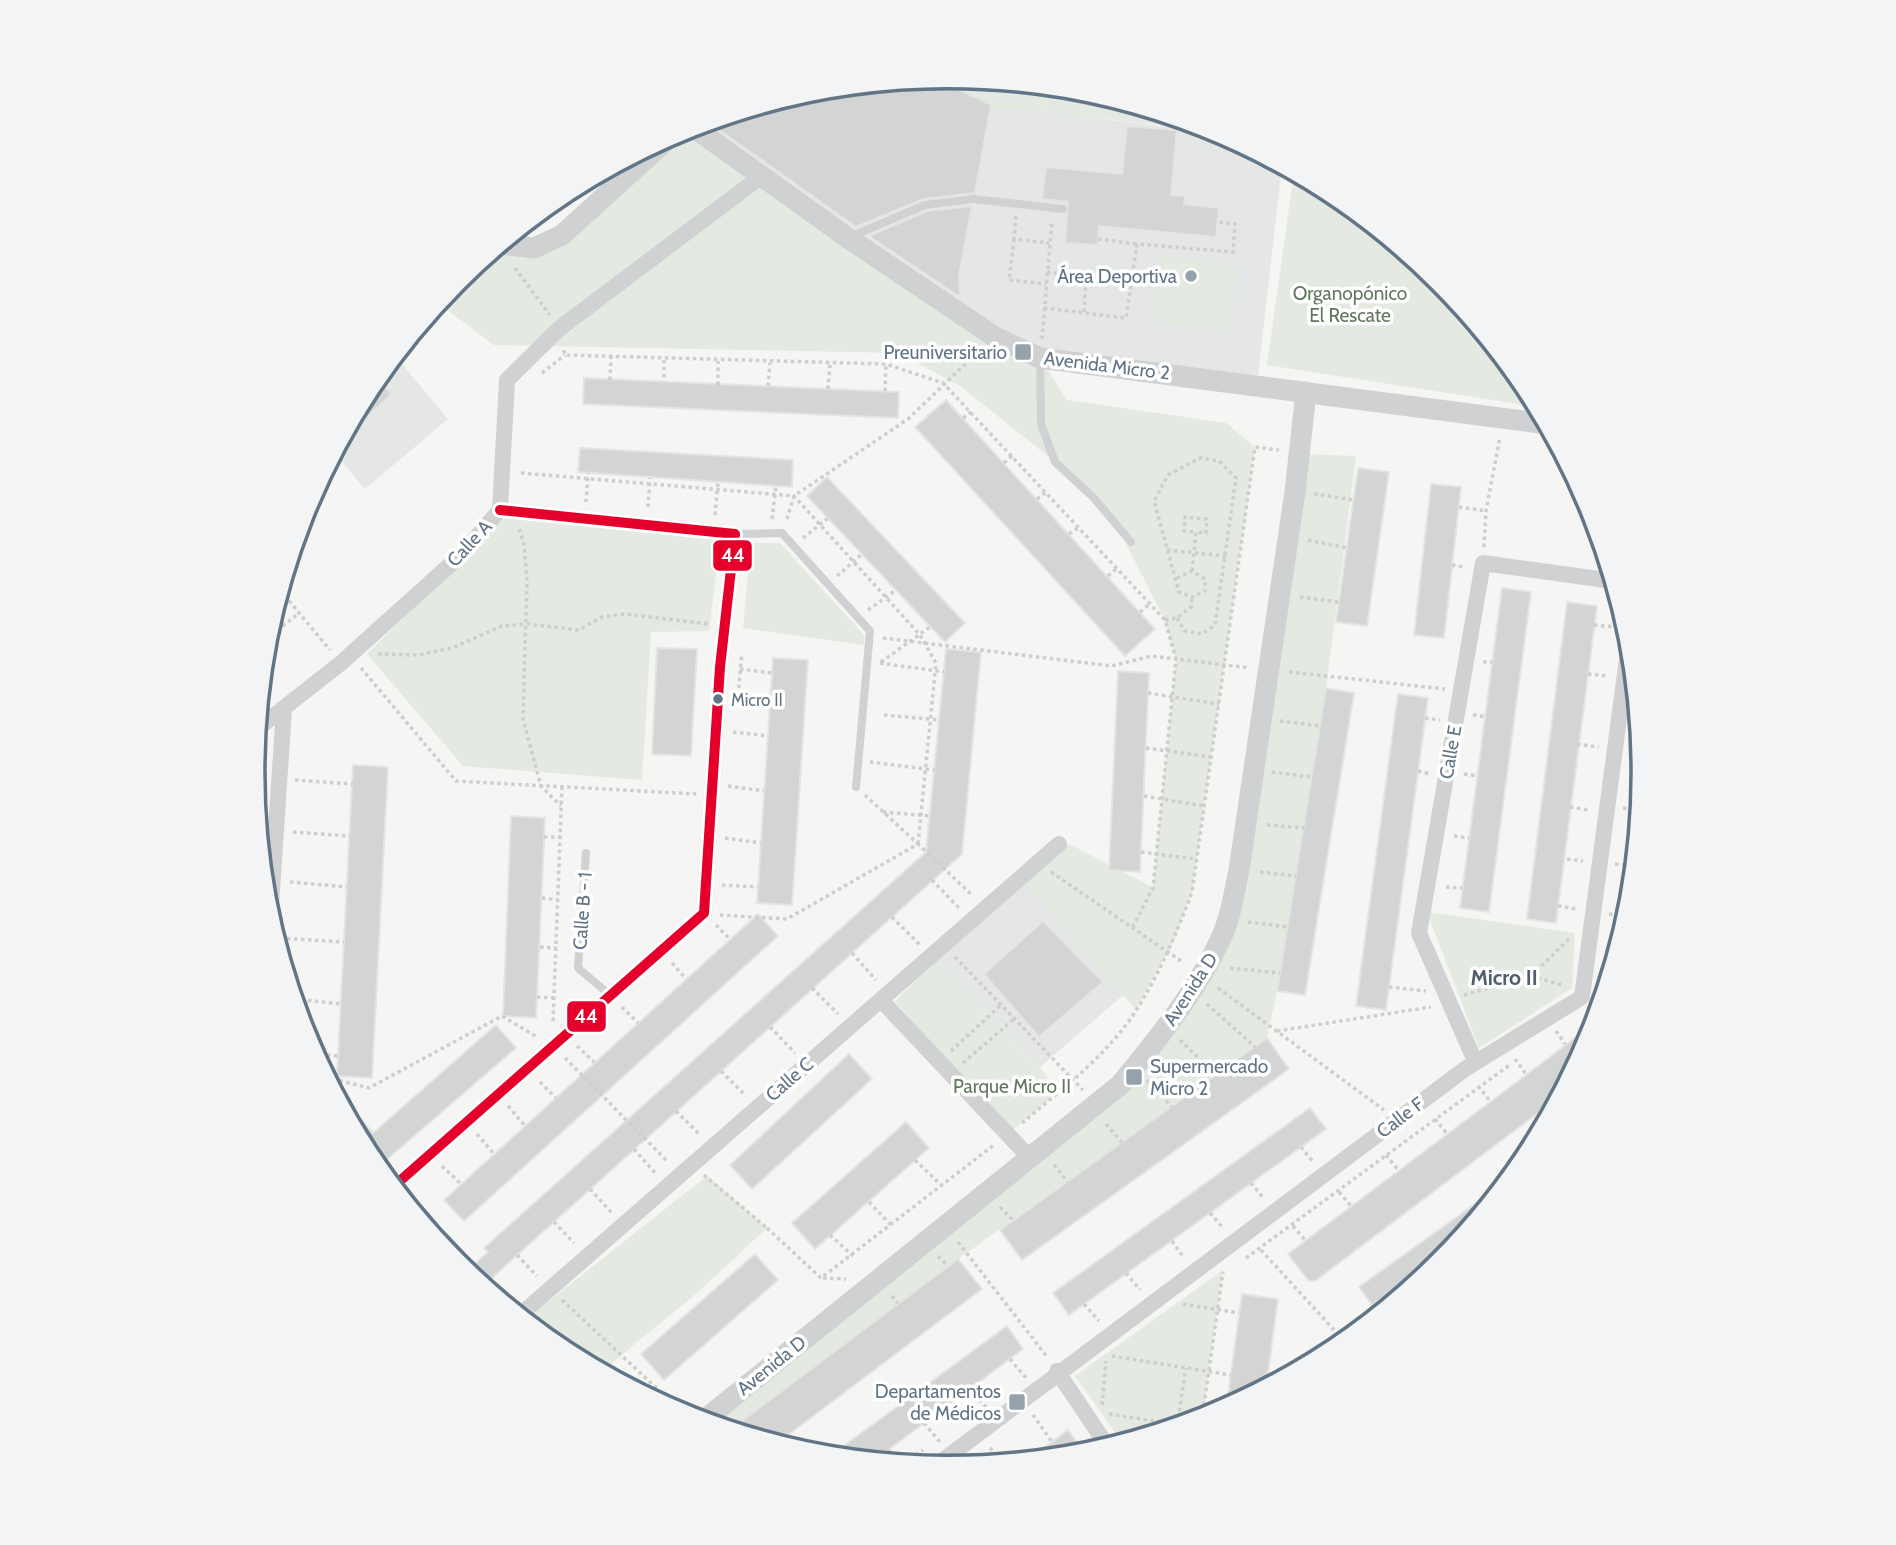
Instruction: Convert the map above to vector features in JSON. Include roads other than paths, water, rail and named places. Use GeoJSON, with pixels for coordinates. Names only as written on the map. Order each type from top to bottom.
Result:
{"type":"FeatureCollection","features":[{"type":"Feature","properties":{"kind":"street","name":"Avenida Micro 2"},"geometry":{"type":"LineString","coordinates":[[704,135],[848,238],[995,337],[1040,358],[1534,422]]}},
{"type":"Feature","properties":{"kind":"street"},"geometry":{"type":"LineString","coordinates":[[514,246],[534,248],[562,235],[643,162]]}},
{"type":"Feature","properties":{"kind":"street","name":"Calle A"},"geometry":{"type":"LineString","coordinates":[[267,722],[346,658],[461,555],[506,510],[507,380],[560,328],[763,175]]}},
{"type":"Feature","properties":{"kind":"street","name":"Avenida D"},"geometry":{"type":"LineString","coordinates":[[712,1413],[1120,1085],[1207,965],[1228,918],[1239,870],[1296,492],[1306,392]]}},
{"type":"Feature","properties":{"kind":"street"},"geometry":{"type":"LineString","coordinates":[[400,1180],[547,1043],[712,917],[714,884],[709,835],[720,667],[735,534],[585,516],[506,510]]}},
{"type":"Feature","properties":{"kind":"street","name":"Calle E"},"geometry":{"type":"LineString","coordinates":[[1475,1061],[1419,933],[1483,563],[1603,580]]}},
{"type":"Feature","properties":{"kind":"street","name":"Calle F"},"geometry":{"type":"LineString","coordinates":[[948,1456],[1475,1061],[1582,997],[1620,654]]}},
{"type":"Feature","properties":{"kind":"street"},"geometry":{"type":"LineString","coordinates":[[273,876],[284,709]]}},
{"type":"Feature","properties":{"kind":"street","name":"Calle C"},"geometry":{"type":"LineString","coordinates":[[526,1310],[1059,844]]}},
{"type":"Feature","properties":{"kind":"street"},"geometry":{"type":"LineString","coordinates":[[881,1000],[1030,1158]]}},
{"type":"Feature","properties":{"kind":"street"},"geometry":{"type":"LineString","coordinates":[[1058,1371],[1102,1438]]}},
{"type":"Feature","properties":{"kind":"lane"},"geometry":{"type":"LineString","coordinates":[[848,238],[925,205],[974,199],[1063,209]]}},
{"type":"Feature","properties":{"kind":"lane"},"geometry":{"type":"LineString","coordinates":[[1040,358],[1041,424],[1055,462],[1093,498],[1130,542]]}},
{"type":"Feature","properties":{"kind":"lane"},"geometry":{"type":"LineString","coordinates":[[735,534],[782,533],[870,631],[856,787]]}},
{"type":"Feature","properties":{"kind":"lane","name":"Calle B - 1"},"geometry":{"type":"LineString","coordinates":[[586,853],[578,968],[610,995]]}},
{"type":"Feature","properties":{"kind":"place","name":"Área Deportiva"},"geometry":{"type":"Point","coordinates":[1191,276]}},
{"type":"Feature","properties":{"kind":"place","name":"Preuniversitario"},"geometry":{"type":"Point","coordinates":[1023,352]}},
{"type":"Feature","properties":{"kind":"place","name":"Micro II"},"geometry":{"type":"Point","coordinates":[718,699]}},
{"type":"Feature","properties":{"kind":"place","name":"Supermercado Micro 2"},"geometry":{"type":"Point","coordinates":[1134,1077]}},
{"type":"Feature","properties":{"kind":"place","name":"Departamentos de Médicos"},"geometry":{"type":"Point","coordinates":[1017,1402]}},
{"type":"Feature","properties":{"kind":"district","name":"Micro II"},"geometry":{"type":"Point","coordinates":[1504,978]}},
{"type":"Feature","properties":{"kind":"park label","name":"Organopónico El Rescate"},"geometry":{"type":"Point","coordinates":[1350,304]}},
{"type":"Feature","properties":{"kind":"park label","name":"Parque Micro II"},"geometry":{"type":"Point","coordinates":[1012,1086]}}]}
